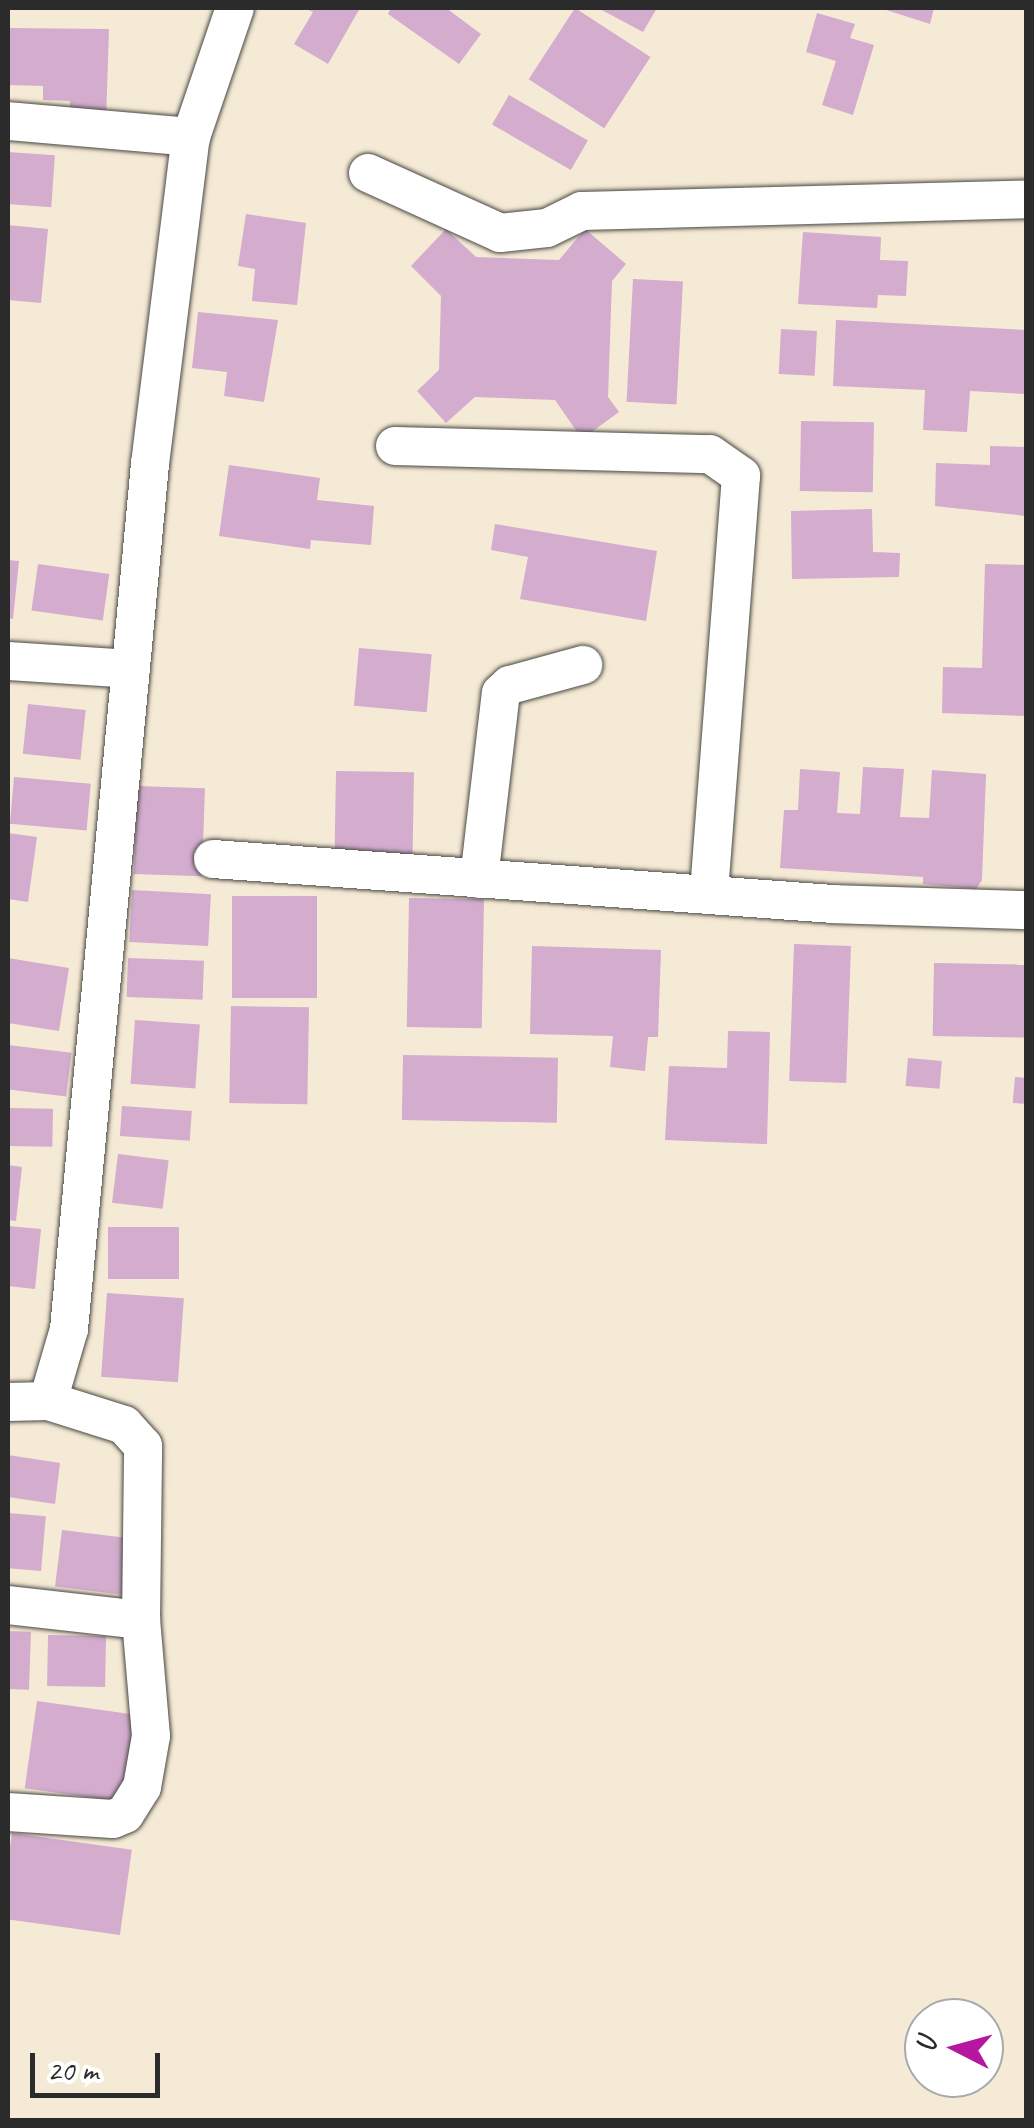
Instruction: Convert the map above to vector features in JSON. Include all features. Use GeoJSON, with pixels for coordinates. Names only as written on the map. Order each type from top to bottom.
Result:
{"type":"FeatureCollection","features":[{"type":"Feature","properties":{"kind":"street"},"geometry":{"type":"LineString","coordinates":[[48,1401],[68,1330],[132,669],[191,137],[234,8]]}},
{"type":"Feature","properties":{"kind":"street"},"geometry":{"type":"LineString","coordinates":[[8,121],[191,137]]}},
{"type":"Feature","properties":{"kind":"street"},"geometry":{"type":"LineString","coordinates":[[368,173],[500,233],[547,228],[582,212],[1026,200]]}},
{"type":"Feature","properties":{"kind":"street"},"geometry":{"type":"LineString","coordinates":[[395,446],[710,454],[741,476],[709,895]]}},
{"type":"Feature","properties":{"kind":"street"},"geometry":{"type":"LineString","coordinates":[[8,660],[132,669]]}},
{"type":"Feature","properties":{"kind":"street"},"geometry":{"type":"LineString","coordinates":[[479,880],[501,693],[510,685],[584,665]]}},
{"type":"Feature","properties":{"kind":"street"},"geometry":{"type":"LineString","coordinates":[[214,859],[709,895],[1026,910]]}},
{"type":"Feature","properties":{"kind":"street"},"geometry":{"type":"LineString","coordinates":[[8,1402],[48,1401],[124,1426],[143,1446],[142,1620],[151,1736],[133,1804],[113,1820],[8,1812]]}},
{"type":"Feature","properties":{"kind":"street"},"geometry":{"type":"LineString","coordinates":[[8,1605],[142,1620]]}},
{"type":"Feature","properties":{"kind":"building"},"geometry":{"type":"Polygon","coordinates":[[[304,8],[360,8],[328,64],[294,44],[313,12],[304,8]]]}},
{"type":"Feature","properties":{"kind":"building"},"geometry":{"type":"Polygon","coordinates":[[[391,8],[446,8],[481,34],[459,64],[388,14],[391,8]]]}},
{"type":"Feature","properties":{"kind":"building"},"geometry":{"type":"Polygon","coordinates":[[[575,8],[650,57],[604,128],[529,79],[575,8]]]}},
{"type":"Feature","properties":{"kind":"building"},"geometry":{"type":"Polygon","coordinates":[[[598,8],[657,8],[643,32],[598,8]]]}},
{"type":"Feature","properties":{"kind":"building"},"geometry":{"type":"Polygon","coordinates":[[[880,8],[934,8],[930,24],[880,8]]]}},
{"type":"Feature","properties":{"kind":"building"},"geometry":{"type":"Polygon","coordinates":[[[817,13],[855,24],[850,38],[874,45],[853,115],[822,105],[836,61],[806,52],[817,13]]]}},
{"type":"Feature","properties":{"kind":"building"},"geometry":{"type":"Polygon","coordinates":[[[8,28],[109,29],[106,121],[70,120],[70,101],[43,100],[43,86],[8,85],[8,28]]]}},
{"type":"Feature","properties":{"kind":"building"},"geometry":{"type":"Polygon","coordinates":[[[509,95],[588,140],[571,170],[492,124],[509,95]]]}},
{"type":"Feature","properties":{"kind":"building"},"geometry":{"type":"Polygon","coordinates":[[[8,152],[55,155],[51,207],[8,204],[8,152]]]}},
{"type":"Feature","properties":{"kind":"building"},"geometry":{"type":"Polygon","coordinates":[[[246,214],[306,223],[297,305],[252,301],[255,269],[238,266],[246,214]]]}},
{"type":"Feature","properties":{"kind":"building"},"geometry":{"type":"Polygon","coordinates":[[[8,225],[48,229],[41,303],[8,300],[8,225]]]}},
{"type":"Feature","properties":{"kind":"building"},"geometry":{"type":"Polygon","coordinates":[[[446,229],[476,257],[559,260],[585,229],[626,264],[612,281],[608,397],[619,412],[582,439],[555,400],[475,397],[446,423],[417,391],[439,370],[441,296],[411,266],[446,229]]]}},
{"type":"Feature","properties":{"kind":"building"},"geometry":{"type":"Polygon","coordinates":[[[803,232],[881,237],[880,260],[908,261],[906,296],[878,295],[877,308],[798,304],[803,232]]]}},
{"type":"Feature","properties":{"kind":"building"},"geometry":{"type":"Polygon","coordinates":[[[633,279],[683,282],[676,404],[627,402],[633,279]]]}},
{"type":"Feature","properties":{"kind":"building"},"geometry":{"type":"Polygon","coordinates":[[[198,312],[278,320],[264,402],[224,396],[227,372],[192,368],[198,312]]]}},
{"type":"Feature","properties":{"kind":"building"},"geometry":{"type":"Polygon","coordinates":[[[836,320],[1026,330],[1026,394],[970,391],[967,432],[923,430],[925,390],[833,386],[836,320]]]}},
{"type":"Feature","properties":{"kind":"building"},"geometry":{"type":"Polygon","coordinates":[[[781,329],[817,331],[815,376],[779,374],[781,329]]]}},
{"type":"Feature","properties":{"kind":"building"},"geometry":{"type":"Polygon","coordinates":[[[801,421],[874,422],[873,492],[800,491],[801,421]]]}},
{"type":"Feature","properties":{"kind":"building"},"geometry":{"type":"Polygon","coordinates":[[[990,446],[1026,447],[1026,516],[935,506],[936,463],[990,465],[990,446]]]}},
{"type":"Feature","properties":{"kind":"building"},"geometry":{"type":"Polygon","coordinates":[[[229,465],[320,478],[317,500],[374,506],[371,545],[311,540],[310,549],[219,536],[229,465]]]}},
{"type":"Feature","properties":{"kind":"building"},"geometry":{"type":"Polygon","coordinates":[[[872,509],[873,552],[900,553],[899,577],[792,579],[791,511],[872,509]]]}},
{"type":"Feature","properties":{"kind":"building"},"geometry":{"type":"Polygon","coordinates":[[[495,524],[657,551],[646,621],[520,599],[528,557],[491,550],[495,524]]]}},
{"type":"Feature","properties":{"kind":"building"},"geometry":{"type":"Polygon","coordinates":[[[8,560],[19,561],[13,619],[8,618],[8,560]]]}},
{"type":"Feature","properties":{"kind":"building"},"geometry":{"type":"Polygon","coordinates":[[[38,564],[109,574],[103,621],[31,611],[38,564]]]}},
{"type":"Feature","properties":{"kind":"building"},"geometry":{"type":"Polygon","coordinates":[[[985,564],[1026,565],[1026,716],[942,713],[943,667],[982,668],[985,564]]]}},
{"type":"Feature","properties":{"kind":"building"},"geometry":{"type":"Polygon","coordinates":[[[359,648],[432,654],[427,712],[354,706],[359,648]]]}},
{"type":"Feature","properties":{"kind":"building"},"geometry":{"type":"Polygon","coordinates":[[[28,704],[86,710],[80,760],[23,754],[28,704]]]}},
{"type":"Feature","properties":{"kind":"building"},"geometry":{"type":"Polygon","coordinates":[[[863,767],[904,769],[900,817],[929,818],[932,770],[986,774],[982,880],[976,889],[923,884],[923,877],[780,868],[784,810],[798,810],[800,769],[840,772],[837,813],[860,814],[863,767]]]}},
{"type":"Feature","properties":{"kind":"building"},"geometry":{"type":"Polygon","coordinates":[[[336,771],[414,772],[413,856],[335,855],[336,771]]]}},
{"type":"Feature","properties":{"kind":"building"},"geometry":{"type":"Polygon","coordinates":[[[14,777],[91,784],[87,831],[10,824],[14,777]]]}},
{"type":"Feature","properties":{"kind":"building"},"geometry":{"type":"Polygon","coordinates":[[[137,786],[205,788],[202,876],[134,874],[137,786]]]}},
{"type":"Feature","properties":{"kind":"building"},"geometry":{"type":"Polygon","coordinates":[[[8,833],[37,837],[28,902],[8,899],[8,833]]]}},
{"type":"Feature","properties":{"kind":"building"},"geometry":{"type":"Polygon","coordinates":[[[132,890],[211,894],[208,946],[129,942],[132,890]]]}},
{"type":"Feature","properties":{"kind":"building"},"geometry":{"type":"Polygon","coordinates":[[[232,896],[317,896],[317,998],[232,998],[232,896]]]}},
{"type":"Feature","properties":{"kind":"building"},"geometry":{"type":"Polygon","coordinates":[[[409,898],[484,899],[482,1028],[407,1027],[409,898]]]}},
{"type":"Feature","properties":{"kind":"building"},"geometry":{"type":"Polygon","coordinates":[[[794,944],[851,946],[846,1083],[789,1081],[794,944]]]}},
{"type":"Feature","properties":{"kind":"building"},"geometry":{"type":"Polygon","coordinates":[[[532,946],[661,950],[658,1037],[648,1037],[645,1071],[610,1067],[613,1036],[530,1034],[532,946]]]}},
{"type":"Feature","properties":{"kind":"building"},"geometry":{"type":"Polygon","coordinates":[[[8,958],[69,968],[59,1031],[8,1023],[8,958]]]}},
{"type":"Feature","properties":{"kind":"building"},"geometry":{"type":"Polygon","coordinates":[[[128,958],[204,961],[203,1000],[127,997],[128,958]]]}},
{"type":"Feature","properties":{"kind":"building"},"geometry":{"type":"Polygon","coordinates":[[[934,963],[1026,965],[1025,1038],[933,1036],[934,963]]]}},
{"type":"Feature","properties":{"kind":"building"},"geometry":{"type":"Polygon","coordinates":[[[231,1006],[309,1007],[307,1104],[229,1103],[231,1006]]]}},
{"type":"Feature","properties":{"kind":"building"},"geometry":{"type":"Polygon","coordinates":[[[135,1020],[200,1025],[195,1088],[131,1084],[135,1020]]]}},
{"type":"Feature","properties":{"kind":"building"},"geometry":{"type":"Polygon","coordinates":[[[728,1031],[770,1032],[767,1144],[665,1140],[669,1066],[727,1068],[728,1031]]]}},
{"type":"Feature","properties":{"kind":"building"},"geometry":{"type":"Polygon","coordinates":[[[8,1045],[72,1053],[66,1096],[8,1089],[8,1045]]]}},
{"type":"Feature","properties":{"kind":"building"},"geometry":{"type":"Polygon","coordinates":[[[403,1055],[558,1058],[557,1123],[402,1120],[403,1055]]]}},
{"type":"Feature","properties":{"kind":"building"},"geometry":{"type":"Polygon","coordinates":[[[908,1058],[942,1061],[939,1089],[906,1086],[908,1058]]]}},
{"type":"Feature","properties":{"kind":"building"},"geometry":{"type":"Polygon","coordinates":[[[1015,1077],[1026,1078],[1024,1104],[1013,1103],[1015,1077]]]}},
{"type":"Feature","properties":{"kind":"building"},"geometry":{"type":"Polygon","coordinates":[[[122,1106],[192,1111],[190,1141],[120,1136],[122,1106]]]}},
{"type":"Feature","properties":{"kind":"building"},"geometry":{"type":"Polygon","coordinates":[[[8,1108],[53,1109],[52,1147],[8,1146],[8,1108]]]}},
{"type":"Feature","properties":{"kind":"building"},"geometry":{"type":"Polygon","coordinates":[[[118,1154],[169,1160],[163,1209],[112,1203],[118,1154]]]}},
{"type":"Feature","properties":{"kind":"building"},"geometry":{"type":"Polygon","coordinates":[[[8,1165],[22,1167],[16,1221],[8,1220],[8,1165]]]}},
{"type":"Feature","properties":{"kind":"building"},"geometry":{"type":"Polygon","coordinates":[[[8,1226],[41,1229],[35,1289],[8,1286],[8,1226]]]}},
{"type":"Feature","properties":{"kind":"building"},"geometry":{"type":"Polygon","coordinates":[[[108,1227],[179,1227],[179,1279],[108,1279],[108,1227]]]}},
{"type":"Feature","properties":{"kind":"building"},"geometry":{"type":"Polygon","coordinates":[[[107,1293],[184,1298],[178,1382],[101,1377],[107,1293]]]}},
{"type":"Feature","properties":{"kind":"building"},"geometry":{"type":"Polygon","coordinates":[[[8,1455],[60,1463],[55,1504],[8,1497],[8,1455]]]}},
{"type":"Feature","properties":{"kind":"building"},"geometry":{"type":"Polygon","coordinates":[[[8,1513],[46,1516],[41,1571],[8,1568],[8,1513]]]}},
{"type":"Feature","properties":{"kind":"building"},"geometry":{"type":"Polygon","coordinates":[[[62,1530],[129,1538],[123,1595],[55,1587],[62,1530]]]}},
{"type":"Feature","properties":{"kind":"building"},"geometry":{"type":"Polygon","coordinates":[[[8,1631],[31,1632],[29,1690],[8,1689],[8,1631]]]}},
{"type":"Feature","properties":{"kind":"building"},"geometry":{"type":"Polygon","coordinates":[[[48,1635],[106,1636],[105,1687],[47,1686],[48,1635]]]}},
{"type":"Feature","properties":{"kind":"building"},"geometry":{"type":"Polygon","coordinates":[[[37,1701],[139,1715],[127,1802],[25,1788],[37,1701]]]}},
{"type":"Feature","properties":{"kind":"building"},"geometry":{"type":"Polygon","coordinates":[[[12,1833],[132,1850],[120,1935],[8,1919],[12,1833]]]}}]}
